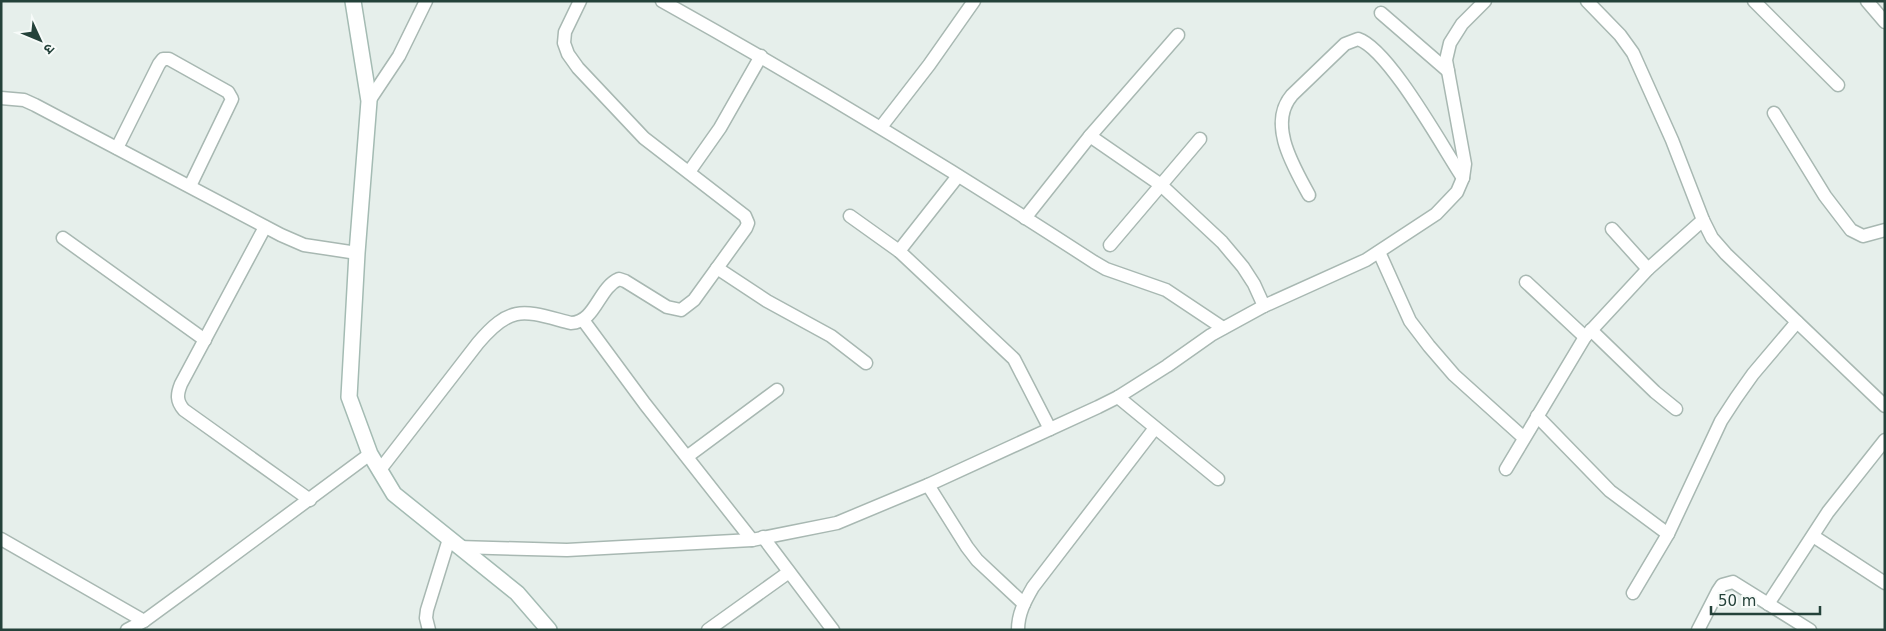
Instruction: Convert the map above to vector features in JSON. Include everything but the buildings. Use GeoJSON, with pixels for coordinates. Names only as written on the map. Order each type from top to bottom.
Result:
{"type":"FeatureCollection","features":[{"type":"Feature","properties":{"kind":"main road"},"geometry":{"type":"LineString","coordinates":[[353,1],[369,101],[357,253],[349,397],[370,454],[394,494],[516,593],[549,630]]}},
{"type":"Feature","properties":{"kind":"street"},"geometry":{"type":"LineString","coordinates":[[369,101],[399,56],[426,1]]}},
{"type":"Feature","properties":{"kind":"street"},"geometry":{"type":"LineString","coordinates":[[379,471],[478,343],[491,328],[504,318],[516,313],[530,313],[571,323],[583,320],[609,285],[619,280],[625,281],[667,307],[680,310],[694,300],[746,228],[747,219],[740,211],[644,138],[578,68],[568,54],[564,43],[565,32],[580,1]]}},
{"type":"Feature","properties":{"kind":"street"},"geometry":{"type":"LineString","coordinates":[[662,1],[881,127],[1106,269],[1166,290],[1223,328]]}},
{"type":"Feature","properties":{"kind":"street"},"geometry":{"type":"LineString","coordinates":[[881,127],[939,51],[974,1]]}},
{"type":"Feature","properties":{"kind":"street"},"geometry":{"type":"LineString","coordinates":[[429,630],[426,618],[427,610],[453,543],[567,550],[758,538],[837,523],[928,485],[1118,397],[1223,328],[1264,306],[1366,260],[1436,214],[1457,192],[1463,178],[1465,164],[1446,60],[1450,43],[1462,24],[1485,1]]}},
{"type":"Feature","properties":{"kind":"street"},"geometry":{"type":"LineString","coordinates":[[1587,1],[1620,35],[1634,53],[1712,238],[1726,254],[1885,406]]}},
{"type":"Feature","properties":{"kind":"street"},"geometry":{"type":"LineString","coordinates":[[1754,1],[1838,85]]}},
{"type":"Feature","properties":{"kind":"street"},"geometry":{"type":"LineString","coordinates":[[1867,1],[1885,22]]}},
{"type":"Feature","properties":{"kind":"street"},"geometry":{"type":"LineString","coordinates":[[1381,13],[1448,71]]}},
{"type":"Feature","properties":{"kind":"street"},"geometry":{"type":"LineString","coordinates":[[1025,218],[1090,136],[1178,35]]}},
{"type":"Feature","properties":{"kind":"street"},"geometry":{"type":"LineString","coordinates":[[1309,195],[1291,161],[1285,145],[1282,112],[1286,102],[1292,95],[1345,44],[1352,40],[1363,41],[1393,70],[1463,178]]}},
{"type":"Feature","properties":{"kind":"street"},"geometry":{"type":"LineString","coordinates":[[689,172],[720,128],[760,56]]}},
{"type":"Feature","properties":{"kind":"street"},"geometry":{"type":"LineString","coordinates":[[116,148],[159,64],[163,59],[170,60],[228,92],[232,99],[190,186]]}},
{"type":"Feature","properties":{"kind":"street"},"geometry":{"type":"LineString","coordinates":[[1,98],[24,100],[304,245],[357,253]]}},
{"type":"Feature","properties":{"kind":"street"},"geometry":{"type":"LineString","coordinates":[[1774,113],[1812,176],[1850,230],[1863,236],[1885,230]]}},
{"type":"Feature","properties":{"kind":"street"},"geometry":{"type":"LineString","coordinates":[[1090,136],[1161,185],[1233,254],[1254,284],[1264,306]]}},
{"type":"Feature","properties":{"kind":"street"},"geometry":{"type":"LineString","coordinates":[[1110,245],[1200,139]]}},
{"type":"Feature","properties":{"kind":"street"},"geometry":{"type":"LineString","coordinates":[[899,251],[958,176]]}},
{"type":"Feature","properties":{"kind":"street"},"geometry":{"type":"LineString","coordinates":[[850,216],[899,251],[1014,359],[1050,429]]}},
{"type":"Feature","properties":{"kind":"street"},"geometry":{"type":"LineString","coordinates":[[1506,469],[1588,334],[1648,269],[1703,220]]}},
{"type":"Feature","properties":{"kind":"street"},"geometry":{"type":"LineString","coordinates":[[266,227],[204,340],[178,392],[179,404],[184,410],[310,500]]}},
{"type":"Feature","properties":{"kind":"street"},"geometry":{"type":"LineString","coordinates":[[1612,229],[1648,269]]}},
{"type":"Feature","properties":{"kind":"street"},"geometry":{"type":"LineString","coordinates":[[63,238],[204,340]]}},
{"type":"Feature","properties":{"kind":"street"},"geometry":{"type":"LineString","coordinates":[[1379,252],[1410,321],[1429,346],[1454,375],[1524,438]]}},
{"type":"Feature","properties":{"kind":"street"},"geometry":{"type":"LineString","coordinates":[[717,268],[767,301],[831,336],[866,363]]}},
{"type":"Feature","properties":{"kind":"street"},"geometry":{"type":"LineString","coordinates":[[1526,282],[1676,409]]}},
{"type":"Feature","properties":{"kind":"street"},"geometry":{"type":"LineString","coordinates":[[583,320],[645,404],[789,572],[833,630]]}},
{"type":"Feature","properties":{"kind":"street"},"geometry":{"type":"LineString","coordinates":[[1633,593],[1668,534],[1721,421],[1753,374],[1798,322]]}},
{"type":"Feature","properties":{"kind":"street"},"geometry":{"type":"LineString","coordinates":[[688,456],[777,390]]}},
{"type":"Feature","properties":{"kind":"street"},"geometry":{"type":"LineString","coordinates":[[1118,397],[1218,479]]}},
{"type":"Feature","properties":{"kind":"street"},"geometry":{"type":"LineString","coordinates":[[1537,416],[1610,491],[1668,534]]}},
{"type":"Feature","properties":{"kind":"street"},"geometry":{"type":"LineString","coordinates":[[1018,630],[1018,620],[1033,587],[1155,428]]}},
{"type":"Feature","properties":{"kind":"street"},"geometry":{"type":"LineString","coordinates":[[1768,604],[1828,512],[1885,440]]}},
{"type":"Feature","properties":{"kind":"street"},"geometry":{"type":"LineString","coordinates":[[127,630],[144,621],[370,454]]}},
{"type":"Feature","properties":{"kind":"street"},"geometry":{"type":"LineString","coordinates":[[928,485],[966,547],[1024,604]]}},
{"type":"Feature","properties":{"kind":"street"},"geometry":{"type":"LineString","coordinates":[[1813,536],[1885,583]]}},
{"type":"Feature","properties":{"kind":"street"},"geometry":{"type":"LineString","coordinates":[[1,539],[144,621]]}},
{"type":"Feature","properties":{"kind":"street"},"geometry":{"type":"LineString","coordinates":[[708,630],[789,572]]}},
{"type":"Feature","properties":{"kind":"street"},"geometry":{"type":"LineString","coordinates":[[1698,630],[1718,591],[1722,585],[1729,582],[1733,582],[1810,630]]}}]}
